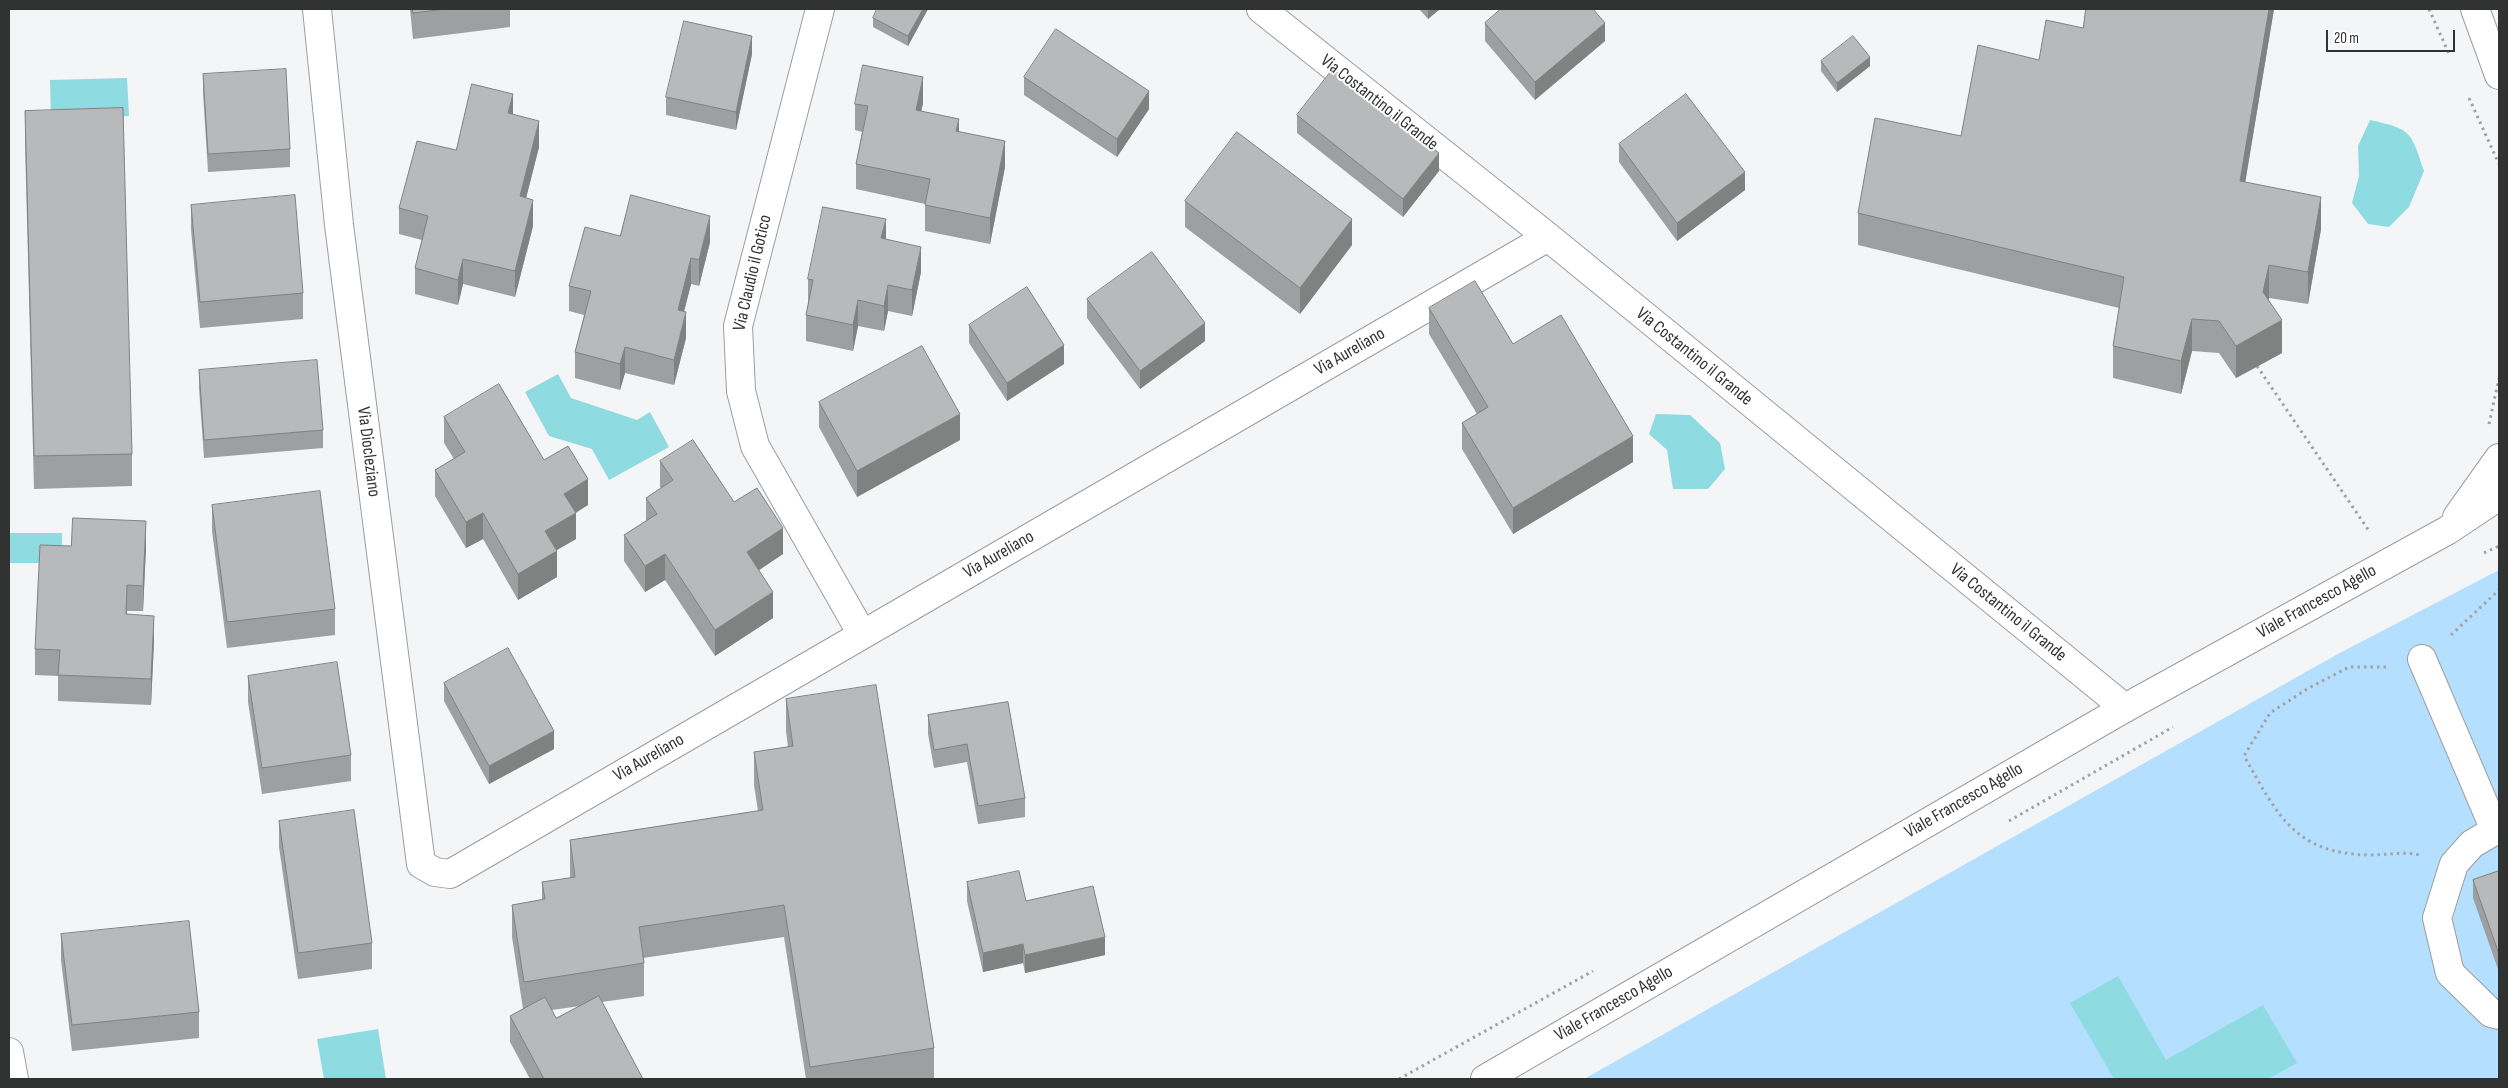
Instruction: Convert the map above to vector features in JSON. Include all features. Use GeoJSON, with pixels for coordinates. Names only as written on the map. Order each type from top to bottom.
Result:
{"type":"FeatureCollection","features":[{"type":"Feature","properties":{"kind":"street","name":"Via Diocleziano"},"geometry":{"type":"LineString","coordinates":[[317,9],[339,226],[421,864],[435,872],[450,874]]}},
{"type":"Feature","properties":{"kind":"street","name":"Via Claudio il Gotico"},"geometry":{"type":"LineString","coordinates":[[820,9],[738,326],[741,391],[755,446],[862,634]]}},
{"type":"Feature","properties":{"kind":"street","name":"Via Costantino il Grande"},"geometry":{"type":"LineString","coordinates":[[1261,9],[1548,237],[2125,708]]}},
{"type":"Feature","properties":{"kind":"street"},"geometry":{"type":"LineString","coordinates":[[2475,9],[2499,75]]}},
{"type":"Feature","properties":{"kind":"street","name":"Via Aureliano"},"geometry":{"type":"LineString","coordinates":[[450,874],[1548,237]]}},
{"type":"Feature","properties":{"kind":"street","name":"Viale Francesco Agello"},"geometry":{"type":"LineString","coordinates":[[2448,530],[2499,458]]}},
{"type":"Feature","properties":{"kind":"street","name":"Viale Francesco Agello"},"geometry":{"type":"LineString","coordinates":[[1485,1079],[2125,708],[2448,530],[2499,496]]}},
{"type":"Feature","properties":{"kind":"street"},"geometry":{"type":"LineString","coordinates":[[2422,660],[2497,829],[2472,844],[2454,864],[2436,918],[2450,973],[2491,1013],[2499,1015]]}},
{"type":"Feature","properties":{"kind":"street"},"geometry":{"type":"LineString","coordinates":[[9,1052],[14,1079]]}},
{"type":"Feature","properties":{"kind":"path"},"geometry":{"type":"LineString","coordinates":[[2257,366],[2369,532]]}},
{"type":"Feature","properties":{"kind":"path"},"geometry":{"type":"LineString","coordinates":[[2478,556],[2499,546]]}},
{"type":"Feature","properties":{"kind":"path"},"geometry":{"type":"LineString","coordinates":[[2454,864],[2410,852],[2370,855],[2331,852],[2315,845],[2291,829],[2269,800],[2244,756],[2270,712],[2349,667],[2386,668],[2422,660],[2499,590]]}},
{"type":"Feature","properties":{"kind":"path"},"geometry":{"type":"LineString","coordinates":[[2001,826],[2174,726]]}},
{"type":"Feature","properties":{"kind":"shaded area"},"geometry":{"type":"Polygon","coordinates":[[[127,78],[129,116],[51,119],[50,80],[127,78]]]}},
{"type":"Feature","properties":{"kind":"shaded area"},"geometry":{"type":"Polygon","coordinates":[[[2370,120],[2394,126],[2408,134],[2416,147],[2424,171],[2409,207],[2389,227],[2368,224],[2352,203],[2359,176],[2358,146],[2370,120]]]}},
{"type":"Feature","properties":{"kind":"shaded area"},"geometry":{"type":"Polygon","coordinates":[[[558,374],[571,398],[637,420],[650,412],[669,447],[609,480],[592,449],[549,436],[525,392],[558,374]]]}},
{"type":"Feature","properties":{"kind":"shaded area"},"geometry":{"type":"Polygon","coordinates":[[[1656,414],[1690,415],[1720,443],[1725,469],[1708,489],[1673,489],[1667,450],[1649,434],[1656,414]]]}},
{"type":"Feature","properties":{"kind":"shaded area"},"geometry":{"type":"Polygon","coordinates":[[[9,533],[62,533],[62,563],[9,563],[9,533]]]}},
{"type":"Feature","properties":{"kind":"shaded area"},"geometry":{"type":"Polygon","coordinates":[[[2499,570],[2499,1078],[1584,1079],[2336,655],[2499,570]]]}},
{"type":"Feature","properties":{"kind":"shaded area"},"geometry":{"type":"Polygon","coordinates":[[[2118,976],[2166,1060],[2263,1005],[2297,1063],[2268,1079],[2114,1079],[2070,1003],[2118,976]]]}},
{"type":"Feature","properties":{"kind":"shaded area"},"geometry":{"type":"Polygon","coordinates":[[[378,1029],[386,1079],[324,1079],[317,1039],[378,1029]]]}},
{"type":"Feature","properties":{"kind":"building"},"geometry":{"type":"Polygon","coordinates":[[[413,9],[446,9],[413,13],[413,9]]]}},
{"type":"Feature","properties":{"kind":"building"},"geometry":{"type":"Polygon","coordinates":[[[877,9],[923,9],[908,36],[873,18],[877,9]]]}},
{"type":"Feature","properties":{"kind":"building"},"geometry":{"type":"Polygon","coordinates":[[[1501,9],[1593,9],[1605,23],[1535,82],[1485,23],[1501,9]]]}},
{"type":"Feature","properties":{"kind":"building"},"geometry":{"type":"Polygon","coordinates":[[[2086,9],[2269,9],[2240,181],[2321,197],[2308,272],[2269,265],[2263,292],[2282,320],[2236,346],[2219,321],[2192,319],[2181,361],[2113,346],[2124,277],[1858,213],[1875,118],[1961,136],[1978,45],[2039,60],[2046,20],[2083,28],[2086,9]]]}},
{"type":"Feature","properties":{"kind":"building"},"geometry":{"type":"Polygon","coordinates":[[[684,21],[752,36],[736,112],[666,97],[684,21]]]}},
{"type":"Feature","properties":{"kind":"building"},"geometry":{"type":"Polygon","coordinates":[[[1056,29],[1149,91],[1117,139],[1024,77],[1056,29]]]}},
{"type":"Feature","properties":{"kind":"building"},"geometry":{"type":"Polygon","coordinates":[[[1853,36],[1870,57],[1837,83],[1821,61],[1853,36]]]}},
{"type":"Feature","properties":{"kind":"building"},"geometry":{"type":"Polygon","coordinates":[[[863,65],[923,77],[916,110],[959,119],[956,131],[1005,141],[990,218],[925,205],[930,179],[856,164],[868,106],[855,104],[863,65]]]}},
{"type":"Feature","properties":{"kind":"building"},"geometry":{"type":"Polygon","coordinates":[[[286,69],[290,149],[208,154],[203,74],[286,69]]]}},
{"type":"Feature","properties":{"kind":"building"},"geometry":{"type":"Polygon","coordinates":[[[1333,69],[1439,153],[1403,199],[1297,115],[1333,69]]]}},
{"type":"Feature","properties":{"kind":"building"},"geometry":{"type":"Polygon","coordinates":[[[472,84],[513,94],[508,113],[539,121],[520,196],[533,200],[515,271],[463,259],[458,280],[415,268],[428,216],[399,208],[417,141],[456,150],[472,84]]]}},
{"type":"Feature","properties":{"kind":"building"},"geometry":{"type":"Polygon","coordinates":[[[1686,94],[1745,172],[1677,223],[1619,144],[1686,94]]]}},
{"type":"Feature","properties":{"kind":"building"},"geometry":{"type":"Polygon","coordinates":[[[123,108],[132,454],[34,456],[25,111],[123,108]]]}},
{"type":"Feature","properties":{"kind":"building"},"geometry":{"type":"Polygon","coordinates":[[[1237,132],[1352,219],[1300,288],[1185,201],[1237,132]]]}},
{"type":"Feature","properties":{"kind":"building"},"geometry":{"type":"Polygon","coordinates":[[[295,195],[303,293],[200,302],[191,205],[295,195]]]}},
{"type":"Feature","properties":{"kind":"building"},"geometry":{"type":"Polygon","coordinates":[[[631,195],[710,216],[699,260],[691,258],[678,310],[686,312],[674,360],[625,347],[620,364],[575,352],[591,291],[569,286],[585,227],[620,236],[631,195]]]}},
{"type":"Feature","properties":{"kind":"building"},"geometry":{"type":"Polygon","coordinates":[[[823,207],[886,219],[881,238],[921,247],[912,290],[888,285],[884,306],[858,300],[853,325],[806,315],[813,280],[808,279],[823,207]]]}},
{"type":"Feature","properties":{"kind":"building"},"geometry":{"type":"Polygon","coordinates":[[[1152,252],[1205,323],[1140,371],[1087,299],[1152,252]]]}},
{"type":"Feature","properties":{"kind":"building"},"geometry":{"type":"Polygon","coordinates":[[[1475,281],[1513,344],[1561,315],[1633,436],[1513,508],[1462,423],[1488,407],[1429,308],[1475,281]]]}},
{"type":"Feature","properties":{"kind":"building"},"geometry":{"type":"Polygon","coordinates":[[[1027,287],[1064,345],[1007,383],[969,325],[1027,287]]]}},
{"type":"Feature","properties":{"kind":"building"},"geometry":{"type":"Polygon","coordinates":[[[922,346],[960,414],[857,471],[819,402],[922,346]]]}},
{"type":"Feature","properties":{"kind":"building"},"geometry":{"type":"Polygon","coordinates":[[[317,360],[323,430],[204,440],[199,370],[317,360]]]}},
{"type":"Feature","properties":{"kind":"building"},"geometry":{"type":"Polygon","coordinates":[[[499,384],[544,460],[568,446],[588,479],[564,494],[576,513],[545,531],[557,551],[518,574],[483,513],[466,522],[435,470],[465,452],[444,417],[499,384]]]}},
{"type":"Feature","properties":{"kind":"building"},"geometry":{"type":"Polygon","coordinates":[[[693,440],[734,502],[757,488],[783,528],[747,552],[773,592],[715,630],[665,554],[645,566],[624,535],[657,514],[646,498],[673,480],[660,461],[693,440]]]}},
{"type":"Feature","properties":{"kind":"building"},"geometry":{"type":"Polygon","coordinates":[[[320,491],[335,609],[227,622],[212,505],[320,491]]]}},
{"type":"Feature","properties":{"kind":"building"},"geometry":{"type":"Polygon","coordinates":[[[73,518],[146,521],[143,586],[127,585],[126,614],[154,616],[151,679],[58,675],[60,650],[35,649],[40,545],[71,546],[73,518]]]}},
{"type":"Feature","properties":{"kind":"building"},"geometry":{"type":"Polygon","coordinates":[[[508,648],[554,731],[489,766],[444,683],[508,648]]]}},
{"type":"Feature","properties":{"kind":"building"},"geometry":{"type":"Polygon","coordinates":[[[337,662],[351,755],[262,768],[248,676],[337,662]]]}},
{"type":"Feature","properties":{"kind":"building"},"geometry":{"type":"Polygon","coordinates":[[[876,685],[934,1048],[810,1067],[784,905],[639,927],[644,963],[524,982],[512,905],[545,899],[542,882],[575,877],[570,840],[763,810],[754,752],[793,746],[786,699],[876,685]]]}},
{"type":"Feature","properties":{"kind":"building"},"geometry":{"type":"Polygon","coordinates":[[[1008,702],[1025,798],[978,806],[967,744],[934,750],[928,715],[1008,702]]]}},
{"type":"Feature","properties":{"kind":"building"},"geometry":{"type":"Polygon","coordinates":[[[354,810],[372,943],[298,953],[279,821],[354,810]]]}},
{"type":"Feature","properties":{"kind":"building"},"geometry":{"type":"Polygon","coordinates":[[[1019,871],[1026,901],[1093,886],[1105,937],[1025,955],[1023,944],[983,953],[967,882],[1019,871]]]}},
{"type":"Feature","properties":{"kind":"building"},"geometry":{"type":"Polygon","coordinates":[[[2499,871],[2499,954],[2473,880],[2499,871]]]}},
{"type":"Feature","properties":{"kind":"building"},"geometry":{"type":"Polygon","coordinates":[[[189,921],[199,1012],[72,1025],[61,934],[189,921]]]}},
{"type":"Feature","properties":{"kind":"building"},"geometry":{"type":"Polygon","coordinates":[[[599,996],[643,1079],[544,1079],[510,1016],[545,997],[556,1018],[599,996]]]}}]}
